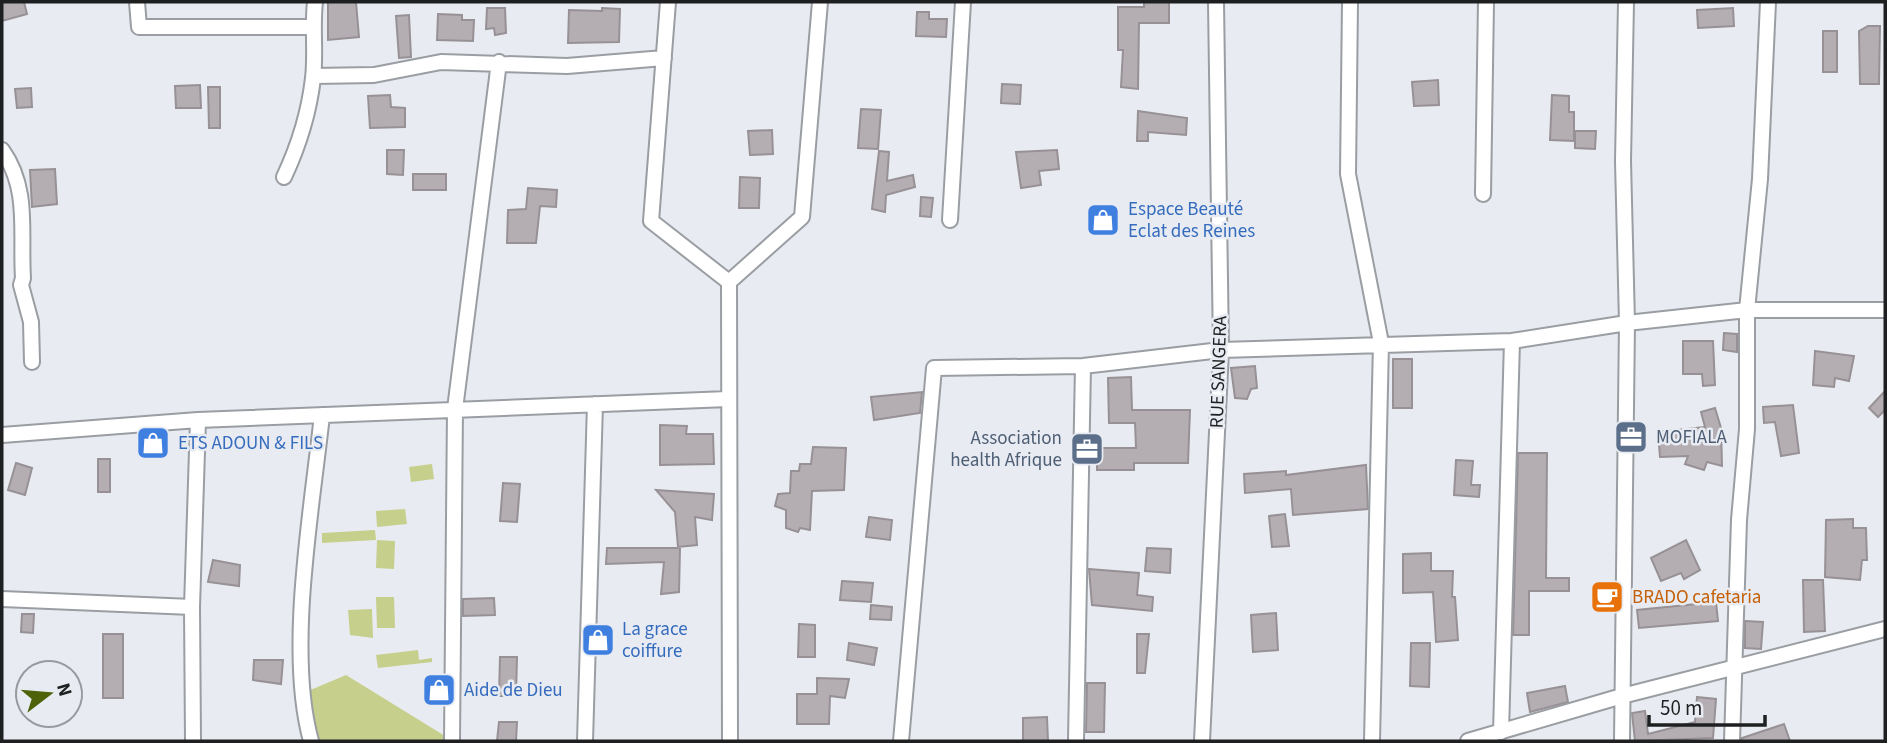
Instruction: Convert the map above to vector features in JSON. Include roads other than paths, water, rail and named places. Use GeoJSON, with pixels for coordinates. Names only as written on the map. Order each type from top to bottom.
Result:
{"type":"FeatureCollection","features":[{"type":"Feature","properties":{"kind":"street"},"geometry":{"type":"LineString","coordinates":[[137,2],[139,27],[312,27]]}},
{"type":"Feature","properties":{"kind":"street"},"geometry":{"type":"LineString","coordinates":[[284,177],[303,132],[314,76],[312,27],[315,2]]}},
{"type":"Feature","properties":{"kind":"street"},"geometry":{"type":"LineString","coordinates":[[668,2],[651,221],[729,282]]}},
{"type":"Feature","properties":{"kind":"street"},"geometry":{"type":"LineString","coordinates":[[730,741],[729,282],[802,217],[820,2]]}},
{"type":"Feature","properties":{"kind":"street"},"geometry":{"type":"LineString","coordinates":[[950,220],[963,2]]}},
{"type":"Feature","properties":{"kind":"street","name":"RUE SANGERA"},"geometry":{"type":"LineString","coordinates":[[1202,741],[1221,350],[1216,2]]}},
{"type":"Feature","properties":{"kind":"street"},"geometry":{"type":"LineString","coordinates":[[1350,2],[1348,174],[1381,343],[1372,741]]}},
{"type":"Feature","properties":{"kind":"street"},"geometry":{"type":"LineString","coordinates":[[1483,194],[1486,2]]}},
{"type":"Feature","properties":{"kind":"street"},"geometry":{"type":"LineString","coordinates":[[1622,741],[1627,323],[1623,161],[1626,2]]}},
{"type":"Feature","properties":{"kind":"street"},"geometry":{"type":"LineString","coordinates":[[1732,741],[1732,670],[1747,429],[1747,310],[1760,179],[1768,2]]}},
{"type":"Feature","properties":{"kind":"street"},"geometry":{"type":"LineString","coordinates":[[314,76],[374,75],[441,62],[566,66],[664,58]]}},
{"type":"Feature","properties":{"kind":"street"},"geometry":{"type":"LineString","coordinates":[[452,741],[455,410],[499,62]]}},
{"type":"Feature","properties":{"kind":"street"},"geometry":{"type":"LineString","coordinates":[[2,150],[15,168],[22,209],[21,285],[31,322],[32,362]]}},
{"type":"Feature","properties":{"kind":"street"},"geometry":{"type":"LineString","coordinates":[[901,741],[934,368],[1083,366],[1221,350],[1512,341],[1627,323],[1747,310],[1885,310]]}},
{"type":"Feature","properties":{"kind":"street"},"geometry":{"type":"LineString","coordinates":[[1500,732],[1512,341]]}},
{"type":"Feature","properties":{"kind":"street"},"geometry":{"type":"LineString","coordinates":[[1076,741],[1083,366]]}},
{"type":"Feature","properties":{"kind":"street"},"geometry":{"type":"LineString","coordinates":[[2,435],[198,420],[728,399]]}},
{"type":"Feature","properties":{"kind":"street"},"geometry":{"type":"LineString","coordinates":[[585,741],[595,404]]}},
{"type":"Feature","properties":{"kind":"street"},"geometry":{"type":"LineString","coordinates":[[311,741],[303,714],[304,586],[323,415]]}},
{"type":"Feature","properties":{"kind":"street"},"geometry":{"type":"LineString","coordinates":[[193,741],[192,607],[198,420]]}},
{"type":"Feature","properties":{"kind":"street"},"geometry":{"type":"LineString","coordinates":[[2,599],[192,607]]}},
{"type":"Feature","properties":{"kind":"street"},"geometry":{"type":"LineString","coordinates":[[1468,741],[1622,696],[1885,629]]}},
{"type":"Feature","properties":{"kind":"place","name":"Espace Beauté Eclat des Reines"},"geometry":{"type":"Point","coordinates":[1103,220]}},
{"type":"Feature","properties":{"kind":"place","name":"MOFIALA"},"geometry":{"type":"Point","coordinates":[1631,437]}},
{"type":"Feature","properties":{"kind":"place","name":"ETS ADOUN & FILS"},"geometry":{"type":"Point","coordinates":[153,443]}},
{"type":"Feature","properties":{"kind":"place","name":"Association health Afrique"},"geometry":{"type":"Point","coordinates":[1087,449]}},
{"type":"Feature","properties":{"kind":"place","name":"BRADO cafetaria"},"geometry":{"type":"Point","coordinates":[1607,597]}},
{"type":"Feature","properties":{"kind":"place","name":"La grace coiffure"},"geometry":{"type":"Point","coordinates":[598,640]}},
{"type":"Feature","properties":{"kind":"place","name":"Aide de Dieu"},"geometry":{"type":"Point","coordinates":[439,690]}}]}
